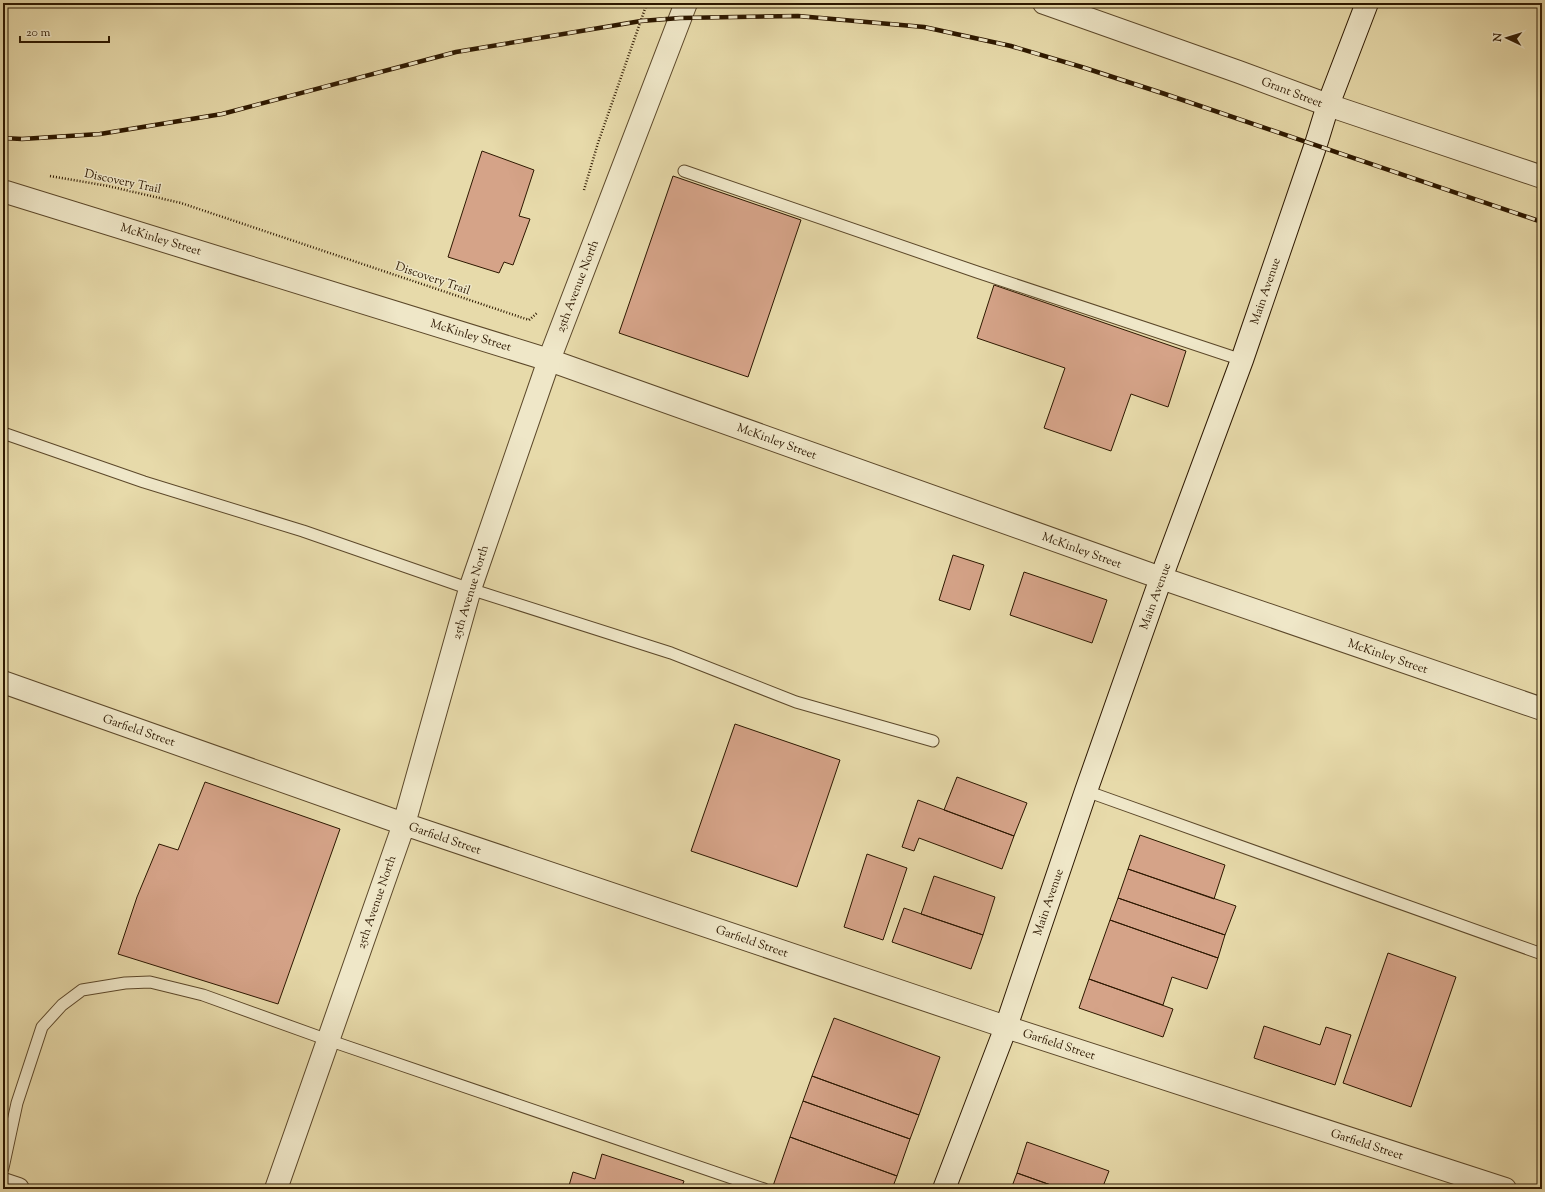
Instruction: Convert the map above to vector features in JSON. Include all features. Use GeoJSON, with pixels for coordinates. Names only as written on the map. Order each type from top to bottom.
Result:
{"type":"FeatureCollection","features":[{"type":"Feature","properties":{"kind":"street","name":"25th Avenue North"},"geometry":{"type":"LineString","coordinates":[[276,1189],[404,824],[470,589],[549,360],[686,3]]}},
{"type":"Feature","properties":{"kind":"street","name":"Grant Street"},"geometry":{"type":"LineString","coordinates":[[1044,3],[1328,105],[1542,177]]}},
{"type":"Feature","properties":{"kind":"street","name":"Main Avenue"},"geometry":{"type":"LineString","coordinates":[[944,1189],[1006,1026],[1086,791],[1161,578],[1242,360],[1328,105],[1367,3]]}},
{"type":"Feature","properties":{"kind":"street","name":"McKinley Street"},"geometry":{"type":"LineString","coordinates":[[4,192],[549,360],[1161,578],[1542,709]]}},
{"type":"Feature","properties":{"kind":"street","name":"Garfield Street"},"geometry":{"type":"LineString","coordinates":[[3,682],[404,824],[1006,1026],[1505,1189]]}},
{"type":"Feature","properties":{"kind":"street"},"geometry":{"type":"LineString","coordinates":[[3,1184],[18,1189]]}},
{"type":"Feature","properties":{"kind":"lane"},"geometry":{"type":"LineString","coordinates":[[684,171],[977,272],[1242,360]]}},
{"type":"Feature","properties":{"kind":"lane"},"geometry":{"type":"LineString","coordinates":[[3,433],[144,482],[303,531],[470,589],[670,653],[796,702],[933,741]]}},
{"type":"Feature","properties":{"kind":"lane"},"geometry":{"type":"LineString","coordinates":[[1086,791],[1542,954]]}},
{"type":"Feature","properties":{"kind":"lane"},"geometry":{"type":"LineString","coordinates":[[3,1168],[17,1103],[42,1027],[62,1005],[82,990],[126,983],[150,982],[203,995],[328,1040],[764,1189]]}},
{"type":"Feature","properties":{"kind":"path"},"geometry":{"type":"LineString","coordinates":[[582,193],[647,3]]}},
{"type":"Feature","properties":{"kind":"path","name":"Discovery Trail"},"geometry":{"type":"LineString","coordinates":[[47,175],[108,186],[182,203],[529,320],[541,309]]}},
{"type":"Feature","properties":{"kind":"building"},"geometry":{"type":"Polygon","coordinates":[[[482,151],[534,170],[519,216],[530,219],[513,265],[504,262],[499,273],[448,257],[482,151]]]}},
{"type":"Feature","properties":{"kind":"building"},"geometry":{"type":"Polygon","coordinates":[[[673,176],[801,220],[748,377],[619,333],[673,176]]]}},
{"type":"Feature","properties":{"kind":"building"},"geometry":{"type":"Polygon","coordinates":[[[994,285],[1186,351],[1168,407],[1131,394],[1111,451],[1044,428],[1065,368],[977,338],[994,285]]]}},
{"type":"Feature","properties":{"kind":"building"},"geometry":{"type":"Polygon","coordinates":[[[953,555],[984,565],[970,610],[939,600],[953,555]]]}},
{"type":"Feature","properties":{"kind":"building"},"geometry":{"type":"Polygon","coordinates":[[[1024,572],[1107,600],[1092,643],[1010,615],[1024,572]]]}},
{"type":"Feature","properties":{"kind":"building"},"geometry":{"type":"Polygon","coordinates":[[[735,724],[840,760],[797,887],[691,851],[735,724]]]}},
{"type":"Feature","properties":{"kind":"building"},"geometry":{"type":"Polygon","coordinates":[[[957,777],[1027,803],[1014,836],[944,810],[957,777]]]}},
{"type":"Feature","properties":{"kind":"building"},"geometry":{"type":"Polygon","coordinates":[[[205,782],[340,829],[278,1004],[118,954],[137,897],[159,844],[178,850],[205,782]]]}},
{"type":"Feature","properties":{"kind":"building"},"geometry":{"type":"Polygon","coordinates":[[[918,800],[1014,836],[1002,869],[919,838],[914,851],[902,847],[918,800]]]}},
{"type":"Feature","properties":{"kind":"building"},"geometry":{"type":"Polygon","coordinates":[[[1140,835],[1225,865],[1214,899],[1128,869],[1140,835]]]}},
{"type":"Feature","properties":{"kind":"building"},"geometry":{"type":"Polygon","coordinates":[[[867,854],[907,868],[883,940],[844,927],[867,854]]]}},
{"type":"Feature","properties":{"kind":"building"},"geometry":{"type":"Polygon","coordinates":[[[1128,869],[1236,906],[1225,935],[1118,898],[1128,869]]]}},
{"type":"Feature","properties":{"kind":"building"},"geometry":{"type":"Polygon","coordinates":[[[934,876],[995,897],[983,935],[921,914],[934,876]]]}},
{"type":"Feature","properties":{"kind":"building"},"geometry":{"type":"Polygon","coordinates":[[[1118,898],[1225,935],[1218,958],[1110,920],[1118,898]]]}},
{"type":"Feature","properties":{"kind":"building"},"geometry":{"type":"Polygon","coordinates":[[[904,908],[983,935],[971,969],[892,942],[904,908]]]}},
{"type":"Feature","properties":{"kind":"building"},"geometry":{"type":"Polygon","coordinates":[[[1110,920],[1218,958],[1207,989],[1172,977],[1163,1005],[1089,979],[1110,920]]]}},
{"type":"Feature","properties":{"kind":"building"},"geometry":{"type":"Polygon","coordinates":[[[1388,953],[1456,977],[1411,1107],[1343,1083],[1388,953]]]}},
{"type":"Feature","properties":{"kind":"building"},"geometry":{"type":"Polygon","coordinates":[[[1089,979],[1173,1009],[1163,1037],[1079,1008],[1089,979]]]}},
{"type":"Feature","properties":{"kind":"building"},"geometry":{"type":"Polygon","coordinates":[[[834,1018],[940,1057],[919,1115],[812,1076],[834,1018]]]}},
{"type":"Feature","properties":{"kind":"building"},"geometry":{"type":"Polygon","coordinates":[[[1264,1026],[1320,1045],[1326,1027],[1351,1035],[1335,1085],[1254,1058],[1264,1026]]]}},
{"type":"Feature","properties":{"kind":"building"},"geometry":{"type":"Polygon","coordinates":[[[812,1076],[919,1115],[910,1139],[803,1101],[812,1076]]]}},
{"type":"Feature","properties":{"kind":"building"},"geometry":{"type":"Polygon","coordinates":[[[803,1101],[910,1139],[897,1176],[790,1137],[803,1101]]]}},
{"type":"Feature","properties":{"kind":"building"},"geometry":{"type":"Polygon","coordinates":[[[790,1137],[897,1176],[892,1189],[781,1189],[773,1186],[790,1137]]]}},
{"type":"Feature","properties":{"kind":"building"},"geometry":{"type":"Polygon","coordinates":[[[1027,1142],[1109,1171],[1102,1189],[1062,1189],[1017,1173],[1027,1142]]]}},
{"type":"Feature","properties":{"kind":"building"},"geometry":{"type":"Polygon","coordinates":[[[602,1154],[684,1181],[681,1189],[568,1189],[573,1172],[595,1179],[602,1154]]]}},
{"type":"Feature","properties":{"kind":"building"},"geometry":{"type":"Polygon","coordinates":[[[1017,1173],[1062,1189],[1011,1189],[1017,1173]]]}},
{"type":"Feature","properties":{"kind":"railway"},"geometry":{"type":"LineString","coordinates":[[3,138],[22,139],[100,134],[222,114],[456,52],[641,21],[680,18],[798,16],[924,27],[1011,46],[1165,94],[1542,222]]}}]}
